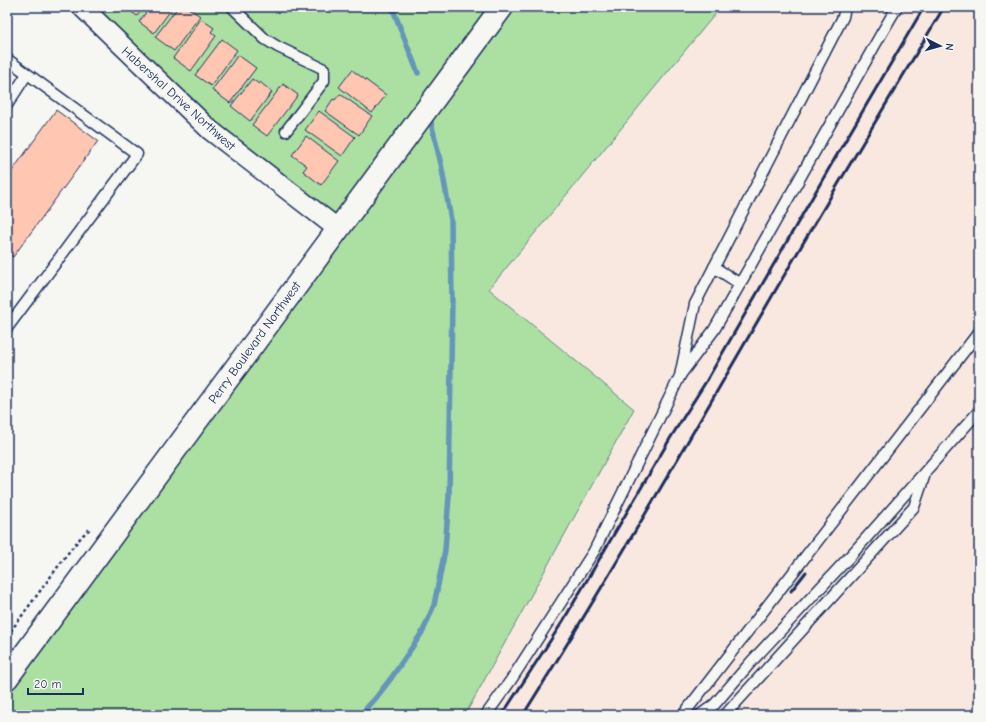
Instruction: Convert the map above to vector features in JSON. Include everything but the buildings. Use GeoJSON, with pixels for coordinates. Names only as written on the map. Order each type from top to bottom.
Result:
{"type":"FeatureCollection","features":[{"type":"Feature","properties":{"kind":"street","name":"Habershal Drive Northwest"},"geometry":{"type":"LineString","coordinates":[[82,7],[210,130],[338,229]]}},
{"type":"Feature","properties":{"kind":"street","name":"Perry Boulevard Northwest"},"geometry":{"type":"LineString","coordinates":[[7,678],[14,655],[338,229],[502,7]]}},
{"type":"Feature","properties":{"kind":"lane"},"geometry":{"type":"LineString","coordinates":[[232,7],[265,39],[278,47],[324,69],[324,81],[286,131]]}},
{"type":"Feature","properties":{"kind":"lane"},"geometry":{"type":"LineString","coordinates":[[680,376],[695,304],[843,17],[845,7]]}},
{"type":"Feature","properties":{"kind":"lane"},"geometry":{"type":"LineString","coordinates":[[486,715],[512,680],[594,552],[680,376],[714,330],[897,7]]}},
{"type":"Feature","properties":{"kind":"lane"},"geometry":{"type":"LineString","coordinates":[[7,59],[137,154],[7,328]]}},
{"type":"Feature","properties":{"kind":"lane"},"geometry":{"type":"LineString","coordinates":[[7,105],[27,74]]}},
{"type":"Feature","properties":{"kind":"lane"},"geometry":{"type":"LineString","coordinates":[[714,267],[740,284]]}},
{"type":"Feature","properties":{"kind":"lane"},"geometry":{"type":"LineString","coordinates":[[683,715],[979,332]]}},
{"type":"Feature","properties":{"kind":"lane"},"geometry":{"type":"LineString","coordinates":[[708,715],[715,704],[751,662],[852,554],[979,411]]}},
{"type":"Feature","properties":{"kind":"lane"},"geometry":{"type":"LineString","coordinates":[[725,715],[914,507],[927,470]]}},
{"type":"Feature","properties":{"kind":"lane"},"geometry":{"type":"LineString","coordinates":[[700,715],[715,704]]}},
{"type":"Feature","properties":{"kind":"shaded area"},"geometry":{"type":"Polygon","coordinates":[[[721,7],[979,7],[979,715],[465,715],[634,409],[488,290],[721,7]]]}},
{"type":"Feature","properties":{"kind":"green space"},"geometry":{"type":"Polygon","coordinates":[[[88,7],[721,7],[489,289],[634,409],[465,715],[7,715],[7,682],[337,217],[180,104],[88,7]]]}},
{"type":"Feature","properties":{"kind":"waterway"},"geometry":{"type":"LineString","coordinates":[[392,7],[418,73]]}},
{"type":"Feature","properties":{"kind":"waterway"},"geometry":{"type":"LineString","coordinates":[[360,715],[392,677],[423,631],[434,605],[445,550],[449,496],[452,301],[451,220],[441,164],[429,114]]}},
{"type":"Feature","properties":{"kind":"railway"},"geometry":{"type":"LineString","coordinates":[[502,715],[563,621],[671,437],[707,380],[924,7]]}},
{"type":"Feature","properties":{"kind":"railway"},"geometry":{"type":"LineString","coordinates":[[523,715],[623,551],[944,7]]}},
{"type":"Feature","properties":{"kind":"railway"},"geometry":{"type":"LineString","coordinates":[[791,591],[806,572]]}}]}
